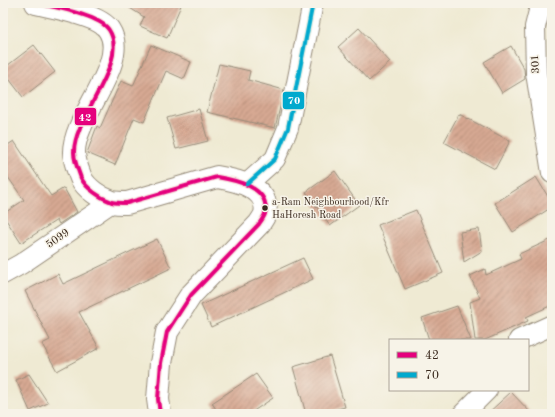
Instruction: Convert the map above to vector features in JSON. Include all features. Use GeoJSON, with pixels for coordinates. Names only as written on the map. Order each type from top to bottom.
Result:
{"type":"FeatureCollection","features":[{"type":"Feature","properties":{"kind":"street"},"geometry":{"type":"LineString","coordinates":[[36,3],[93,18],[109,29],[114,46],[109,72],[78,132],[74,151],[77,168],[84,183],[96,194],[112,202],[127,203],[216,177],[232,179],[247,184],[258,192],[264,201],[265,214],[259,224],[191,295],[167,332],[161,363],[158,398],[160,414]]}},
{"type":"Feature","properties":{"kind":"street"},"geometry":{"type":"LineString","coordinates":[[247,184],[275,159],[288,128],[313,3]]}},
{"type":"Feature","properties":{"kind":"street","name":"301"},"geometry":{"type":"LineString","coordinates":[[541,3],[535,27],[536,74],[552,172]]}},
{"type":"Feature","properties":{"kind":"street","name":"5099"},"geometry":{"type":"LineString","coordinates":[[3,274],[21,264],[112,202]]}},
{"type":"Feature","properties":{"kind":"street"},"geometry":{"type":"LineString","coordinates":[[521,339],[552,325]]}},
{"type":"Feature","properties":{"kind":"street"},"geometry":{"type":"LineString","coordinates":[[463,414],[486,391]]}},
{"type":"Feature","properties":{"kind":"building"},"geometry":{"type":"Polygon","coordinates":[[[122,3],[182,3],[167,38],[140,26],[144,17],[122,3]]]}},
{"type":"Feature","properties":{"kind":"building"},"geometry":{"type":"Polygon","coordinates":[[[359,28],[390,62],[369,81],[338,47],[359,28]]]}},
{"type":"Feature","properties":{"kind":"building"},"geometry":{"type":"Polygon","coordinates":[[[34,45],[55,72],[23,97],[3,69],[34,45]]]}},
{"type":"Feature","properties":{"kind":"building"},"geometry":{"type":"Polygon","coordinates":[[[151,45],[191,62],[184,79],[166,71],[144,122],[134,118],[115,165],[87,153],[97,126],[100,128],[121,81],[133,86],[151,45]]]}},
{"type":"Feature","properties":{"kind":"building"},"geometry":{"type":"Polygon","coordinates":[[[511,46],[524,69],[525,79],[502,93],[484,62],[511,46]]]}},
{"type":"Feature","properties":{"kind":"building"},"geometry":{"type":"Polygon","coordinates":[[[219,64],[250,71],[248,80],[284,90],[275,128],[207,112],[219,64]]]}},
{"type":"Feature","properties":{"kind":"building"},"geometry":{"type":"Polygon","coordinates":[[[199,109],[208,141],[176,149],[167,118],[199,109]]]}},
{"type":"Feature","properties":{"kind":"building"},"geometry":{"type":"Polygon","coordinates":[[[459,114],[510,141],[495,169],[444,142],[459,114]]]}},
{"type":"Feature","properties":{"kind":"building"},"geometry":{"type":"Polygon","coordinates":[[[14,141],[51,196],[64,188],[77,212],[59,224],[57,220],[21,243],[3,215],[24,200],[3,170],[3,148],[14,141]]]}},
{"type":"Feature","properties":{"kind":"building"},"geometry":{"type":"Polygon","coordinates":[[[335,171],[359,205],[330,226],[306,192],[335,171]]]}},
{"type":"Feature","properties":{"kind":"building"},"geometry":{"type":"Polygon","coordinates":[[[536,177],[552,203],[552,207],[513,232],[495,203],[536,177]]]}},
{"type":"Feature","properties":{"kind":"building"},"geometry":{"type":"Polygon","coordinates":[[[416,210],[443,273],[405,289],[378,225],[416,210]]]}},
{"type":"Feature","properties":{"kind":"building"},"geometry":{"type":"Polygon","coordinates":[[[479,229],[482,251],[464,262],[460,232],[479,229]]]}},
{"type":"Feature","properties":{"kind":"building"},"geometry":{"type":"Polygon","coordinates":[[[157,239],[171,268],[79,312],[99,348],[57,371],[42,344],[50,340],[25,291],[58,274],[63,284],[157,239]]]}},
{"type":"Feature","properties":{"kind":"building"},"geometry":{"type":"Polygon","coordinates":[[[552,239],[552,305],[526,317],[528,321],[487,339],[475,339],[470,302],[480,298],[470,276],[485,269],[486,275],[521,259],[519,254],[552,239]]]}},
{"type":"Feature","properties":{"kind":"building"},"geometry":{"type":"Polygon","coordinates":[[[303,258],[313,279],[211,327],[201,305],[303,258]]]}},
{"type":"Feature","properties":{"kind":"building"},"geometry":{"type":"Polygon","coordinates":[[[457,306],[471,339],[429,339],[422,318],[457,306]]]}},
{"type":"Feature","properties":{"kind":"building"},"geometry":{"type":"Polygon","coordinates":[[[330,356],[345,407],[319,414],[306,414],[293,367],[330,356]]]}},
{"type":"Feature","properties":{"kind":"building"},"geometry":{"type":"Polygon","coordinates":[[[29,374],[48,403],[30,411],[16,380],[29,374]]]}},
{"type":"Feature","properties":{"kind":"building"},"geometry":{"type":"Polygon","coordinates":[[[256,374],[273,398],[249,414],[219,414],[212,403],[256,374]]]}},
{"type":"Feature","properties":{"kind":"building"},"geometry":{"type":"Polygon","coordinates":[[[511,392],[532,414],[487,414],[511,392]]]}},
{"type":"Feature","properties":{"kind":"transit line","name":"42"},"geometry":{"type":"LineString","coordinates":[[36,3],[76,12],[96,20],[109,30],[114,43],[112,58],[107,73],[82,122],[76,138],[74,152],[75,162],[83,182],[90,189],[112,202],[127,203],[217,177],[233,180],[250,186],[263,197],[265,214],[259,224],[191,295],[167,332],[161,363],[158,399],[160,414]]}},
{"type":"Feature","properties":{"kind":"transit line","name":"70"},"geometry":{"type":"LineString","coordinates":[[247,184],[275,159],[288,128],[313,3]]}},
{"type":"Feature","properties":{"kind":"place","name":"a-Ram Neighbourhood/Kfr HaHoresh Road"},"geometry":{"type":"Point","coordinates":[265,208]}}]}
